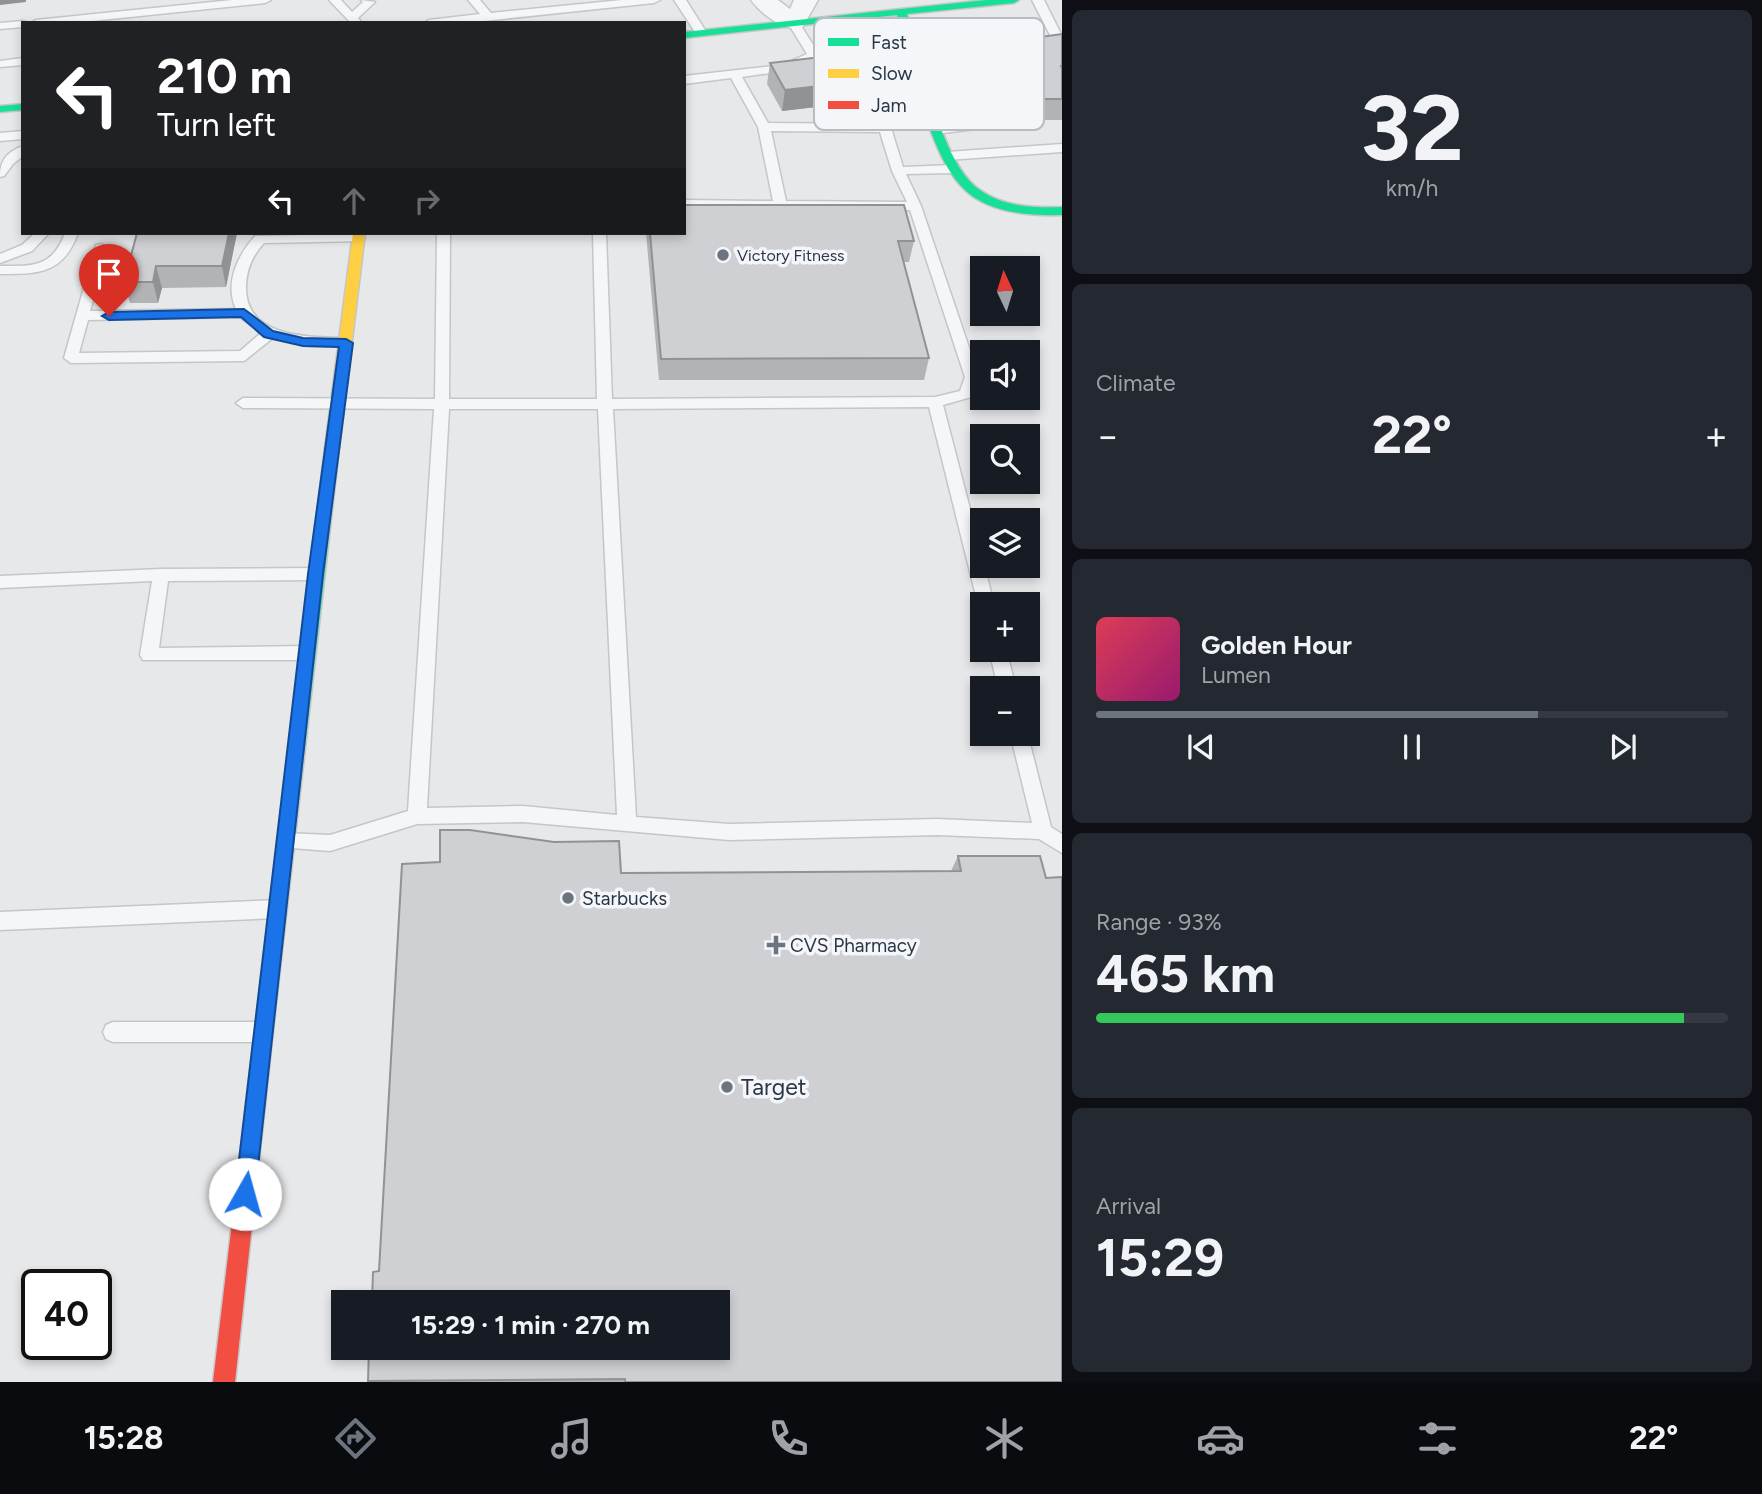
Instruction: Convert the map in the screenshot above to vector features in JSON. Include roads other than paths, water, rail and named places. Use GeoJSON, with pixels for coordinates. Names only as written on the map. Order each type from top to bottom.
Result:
{"type":"FeatureCollection","features":[{"type":"Feature","properties":{"kind":"street"},"geometry":{"type":"LineString","coordinates":[[763,0],[794,23]]}},
{"type":"Feature","properties":{"kind":"street"},"geometry":{"type":"LineString","coordinates":[[794,23],[806,0]]}},
{"type":"Feature","properties":{"kind":"street"},"geometry":{"type":"LineString","coordinates":[[825,18],[899,6],[1014,0]]}},
{"type":"Feature","properties":{"kind":"street"},"geometry":{"type":"LineString","coordinates":[[686,35],[814,20]]}},
{"type":"Feature","properties":{"kind":"street"},"geometry":{"type":"LineString","coordinates":[[0,109],[21,107]]}},
{"type":"Feature","properties":{"kind":"street"},"geometry":{"type":"LineString","coordinates":[[939,131],[950,162],[964,183],[982,195],[1028,211],[1062,211]]}},
{"type":"Feature","properties":{"kind":"street"},"geometry":{"type":"LineString","coordinates":[[224,1382],[316,574],[359,235]]}},
{"type":"Feature","properties":{"kind":"lane"},"geometry":{"type":"LineString","coordinates":[[56,21],[265,0]]}},
{"type":"Feature","properties":{"kind":"lane"},"geometry":{"type":"LineString","coordinates":[[335,0],[355,20],[369,2],[367,0]]}},
{"type":"Feature","properties":{"kind":"lane"},"geometry":{"type":"LineString","coordinates":[[474,0],[488,17]]}},
{"type":"Feature","properties":{"kind":"lane"},"geometry":{"type":"LineString","coordinates":[[449,21],[488,17],[538,6],[654,0]]}},
{"type":"Feature","properties":{"kind":"lane"},"geometry":{"type":"LineString","coordinates":[[680,0],[701,33]]}},
{"type":"Feature","properties":{"kind":"lane"},"geometry":{"type":"LineString","coordinates":[[1038,0],[1061,44]]}},
{"type":"Feature","properties":{"kind":"lane"},"geometry":{"type":"LineString","coordinates":[[686,80],[784,68],[814,55],[794,23]]}},
{"type":"Feature","properties":{"kind":"lane"},"geometry":{"type":"LineString","coordinates":[[0,26],[21,24]]}},
{"type":"Feature","properties":{"kind":"lane"},"geometry":{"type":"LineString","coordinates":[[0,64],[21,61]]}},
{"type":"Feature","properties":{"kind":"lane"},"geometry":{"type":"LineString","coordinates":[[735,75],[764,127],[780,203]]}},
{"type":"Feature","properties":{"kind":"lane"},"geometry":{"type":"LineString","coordinates":[[764,127],[814,127]]}},
{"type":"Feature","properties":{"kind":"lane"},"geometry":{"type":"LineString","coordinates":[[243,403],[935,402],[966,394],[972,377],[915,206],[898,172],[886,130]]}},
{"type":"Feature","properties":{"kind":"lane"},"geometry":{"type":"LineString","coordinates":[[939,131],[946,130]]}},
{"type":"Feature","properties":{"kind":"lane"},"geometry":{"type":"LineString","coordinates":[[0,137],[21,135]]}},
{"type":"Feature","properties":{"kind":"lane"},"geometry":{"type":"LineString","coordinates":[[898,172],[950,162],[1062,148]]}},
{"type":"Feature","properties":{"kind":"lane"},"geometry":{"type":"LineString","coordinates":[[0,173],[8,161],[21,151]]}},
{"type":"Feature","properties":{"kind":"lane"},"geometry":{"type":"LineString","coordinates":[[686,204],[915,206]]}},
{"type":"Feature","properties":{"kind":"lane"},"geometry":{"type":"LineString","coordinates":[[0,258],[27,248],[39,235]]}},
{"type":"Feature","properties":{"kind":"lane"},"geometry":{"type":"LineString","coordinates":[[0,270],[31,270],[51,265],[63,255],[70,235]]}},
{"type":"Feature","properties":{"kind":"lane"},"geometry":{"type":"LineString","coordinates":[[346,343],[303,342],[269,334],[244,313],[236,298],[244,256],[260,239],[359,235]]}},
{"type":"Feature","properties":{"kind":"lane"},"geometry":{"type":"LineString","coordinates":[[417,816],[442,404],[443,235]]}},
{"type":"Feature","properties":{"kind":"lane"},"geometry":{"type":"LineString","coordinates":[[599,235],[627,824]]}},
{"type":"Feature","properties":{"kind":"lane"},"geometry":{"type":"LineString","coordinates":[[101,248],[71,358],[244,356],[269,334]]}},
{"type":"Feature","properties":{"kind":"lane"},"geometry":{"type":"LineString","coordinates":[[82,316],[244,313]]}},
{"type":"Feature","properties":{"kind":"lane"},"geometry":{"type":"LineString","coordinates":[[935,402],[983,592]]}},
{"type":"Feature","properties":{"kind":"lane"},"geometry":{"type":"LineString","coordinates":[[0,582],[161,575],[316,574]]}},
{"type":"Feature","properties":{"kind":"lane"},"geometry":{"type":"LineString","coordinates":[[161,575],[149,655],[307,653]]}},
{"type":"Feature","properties":{"kind":"lane"},"geometry":{"type":"LineString","coordinates":[[1021,746],[1043,831]]}},
{"type":"Feature","properties":{"kind":"lane"},"geometry":{"type":"LineString","coordinates":[[286,841],[330,843],[417,816],[523,814],[729,832],[937,827],[1043,831],[1062,845]]}},
{"type":"Feature","properties":{"kind":"lane"},"geometry":{"type":"LineString","coordinates":[[0,921],[277,909]]}},
{"type":"Feature","properties":{"kind":"lane"},"geometry":{"type":"LineString","coordinates":[[113,1032],[264,1032]]}},
{"type":"Feature","properties":{"kind":"place","name":"Victory Fitness"},"geometry":{"type":"Point","coordinates":[723,255]}},
{"type":"Feature","properties":{"kind":"place","name":"Starbucks"},"geometry":{"type":"Point","coordinates":[568,898]}},
{"type":"Feature","properties":{"kind":"place","name":"CVS Pharmacy"},"geometry":{"type":"Point","coordinates":[776,945]}},
{"type":"Feature","properties":{"kind":"place","name":"Target"},"geometry":{"type":"Point","coordinates":[727,1087]}}]}
